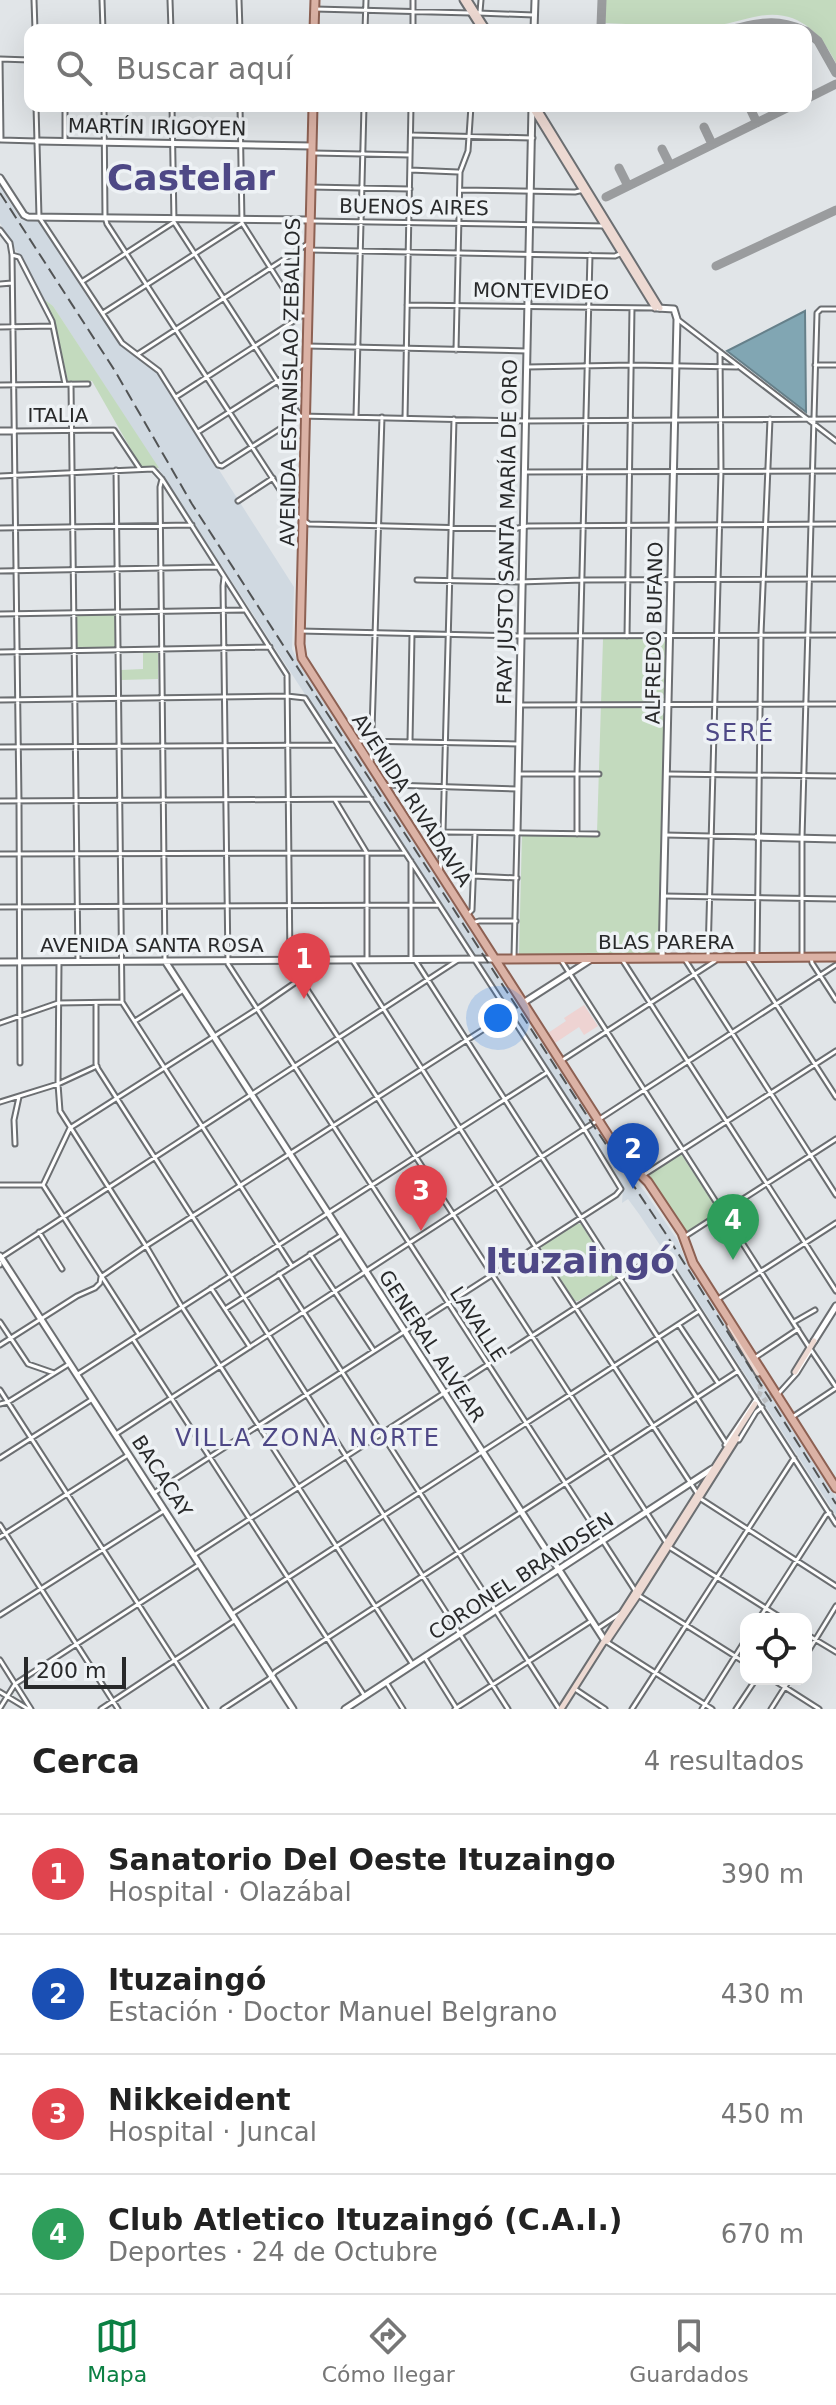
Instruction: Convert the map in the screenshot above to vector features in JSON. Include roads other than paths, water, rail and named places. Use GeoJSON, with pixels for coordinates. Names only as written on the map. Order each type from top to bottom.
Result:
{"type":"FeatureCollection","features":[{"type":"Feature","properties":{"kind":"main road"},"geometry":{"type":"LineString","coordinates":[[314,24],[315,0]]}},
{"type":"Feature","properties":{"kind":"main road"},"geometry":{"type":"LineString","coordinates":[[466,0],[481,24]]}},
{"type":"Feature","properties":{"kind":"main road","name":"AVENIDA ESTANISLAO ZEBALLOS"},"geometry":{"type":"LineString","coordinates":[[302,658],[302,416],[307,362],[304,316],[313,112]]}},
{"type":"Feature","properties":{"kind":"main road"},"geometry":{"type":"LineString","coordinates":[[537,112],[657,308]]}},
{"type":"Feature","properties":{"kind":"main road","name":"AVENIDA RIVADAVIA"},"geometry":{"type":"LineString","coordinates":[[302,658],[624,1158],[642,1176],[684,1237],[693,1263],[791,1418],[832,1475],[836,1488]]}},
{"type":"Feature","properties":{"kind":"main road","name":"BLAS PARERA"},"geometry":{"type":"LineString","coordinates":[[495,959],[836,957]]}},
{"type":"Feature","properties":{"kind":"main road"},"geometry":{"type":"LineString","coordinates":[[728,1319],[758,1373]]}},
{"type":"Feature","properties":{"kind":"main road"},"geometry":{"type":"LineString","coordinates":[[794,1374],[810,1347]]}},
{"type":"Feature","properties":{"kind":"main road"},"geometry":{"type":"LineString","coordinates":[[699,1496],[726,1446],[758,1404]]}},
{"type":"Feature","properties":{"kind":"main road"},"geometry":{"type":"LineString","coordinates":[[606,1642],[758,1404]]}},
{"type":"Feature","properties":{"kind":"main road"},"geometry":{"type":"LineString","coordinates":[[560,1709],[637,1593]]}},
{"type":"Feature","properties":{"kind":"street"},"geometry":{"type":"LineString","coordinates":[[34,0],[35,24]]}},
{"type":"Feature","properties":{"kind":"street"},"geometry":{"type":"LineString","coordinates":[[102,0],[103,24]]}},
{"type":"Feature","properties":{"kind":"street"},"geometry":{"type":"LineString","coordinates":[[170,0],[171,24]]}},
{"type":"Feature","properties":{"kind":"street"},"geometry":{"type":"LineString","coordinates":[[239,0],[240,24]]}},
{"type":"Feature","properties":{"kind":"street"},"geometry":{"type":"LineString","coordinates":[[365,24],[366,0]]}},
{"type":"Feature","properties":{"kind":"street"},"geometry":{"type":"LineString","coordinates":[[413,0],[413,24]]}},
{"type":"Feature","properties":{"kind":"street"},"geometry":{"type":"LineString","coordinates":[[476,15],[481,0]]}},
{"type":"Feature","properties":{"kind":"street"},"geometry":{"type":"LineString","coordinates":[[534,24],[535,0]]}},
{"type":"Feature","properties":{"kind":"street"},"geometry":{"type":"LineString","coordinates":[[315,9],[534,15]]}},
{"type":"Feature","properties":{"kind":"street"},"geometry":{"type":"LineString","coordinates":[[1,140],[0,59],[24,60]]}},
{"type":"Feature","properties":{"kind":"street"},"geometry":{"type":"LineString","coordinates":[[36,112],[39,217],[122,343],[159,371],[220,466],[302,416],[526,421],[806,419]]}},
{"type":"Feature","properties":{"kind":"street"},"geometry":{"type":"LineString","coordinates":[[65,112],[65,141]]}},
{"type":"Feature","properties":{"kind":"street"},"geometry":{"type":"LineString","coordinates":[[104,112],[105,217],[126,254],[303,522],[513,529],[585,525],[836,524]]}},
{"type":"Feature","properties":{"kind":"street"},"geometry":{"type":"LineString","coordinates":[[172,112],[174,221],[302,416]]}},
{"type":"Feature","properties":{"kind":"street"},"geometry":{"type":"LineString","coordinates":[[176,397],[304,316],[242,221],[240,112]]}},
{"type":"Feature","properties":{"kind":"street"},"geometry":{"type":"LineString","coordinates":[[356,417],[364,112]]}},
{"type":"Feature","properties":{"kind":"street"},"geometry":{"type":"LineString","coordinates":[[405,418],[411,112]]}},
{"type":"Feature","properties":{"kind":"street"},"geometry":{"type":"LineString","coordinates":[[456,350],[460,172],[468,151],[471,112]]}},
{"type":"Feature","properties":{"kind":"street","name":"FRAY JUSTO SANTA MARÍA DE ORO"},"geometry":{"type":"LineString","coordinates":[[514,959],[535,112]]}},
{"type":"Feature","properties":{"kind":"street"},"geometry":{"type":"LineString","coordinates":[[411,135],[533,138]]}},
{"type":"Feature","properties":{"kind":"street","name":"MARTÍN IRIGOYEN"},"geometry":{"type":"LineString","coordinates":[[1,140],[241,145],[410,155]]}},
{"type":"Feature","properties":{"kind":"street"},"geometry":{"type":"LineString","coordinates":[[410,170],[460,172]]}},
{"type":"Feature","properties":{"kind":"street","name":"BUENOS AIRES"},"geometry":{"type":"LineString","coordinates":[[0,178],[25,216],[174,221],[606,225]]}},
{"type":"Feature","properties":{"kind":"street"},"geometry":{"type":"LineString","coordinates":[[311,187],[410,189]]}},
{"type":"Feature","properties":{"kind":"street"},"geometry":{"type":"LineString","coordinates":[[459,190],[585,190]]}},
{"type":"Feature","properties":{"kind":"street"},"geometry":{"type":"LineString","coordinates":[[82,282],[174,221]]}},
{"type":"Feature","properties":{"kind":"street"},"geometry":{"type":"LineString","coordinates":[[103,313],[242,221]]}},
{"type":"Feature","properties":{"kind":"street"},"geometry":{"type":"LineString","coordinates":[[1,230],[10,243],[12,255],[20,1063]]}},
{"type":"Feature","properties":{"kind":"street"},"geometry":{"type":"LineString","coordinates":[[137,354],[271,267],[309,246],[529,255],[615,256],[623,252]]}},
{"type":"Feature","properties":{"kind":"street"},"geometry":{"type":"LineString","coordinates":[[12,255],[18,255],[25,267],[53,326],[65,384]]}},
{"type":"Feature","properties":{"kind":"street"},"geometry":{"type":"LineString","coordinates":[[577,834],[590,255]]}},
{"type":"Feature","properties":{"kind":"street"},"geometry":{"type":"LineString","coordinates":[[0,284],[12,283]]}},
{"type":"Feature","properties":{"kind":"street","name":"MONTEVIDEO"},"geometry":{"type":"LineString","coordinates":[[407,305],[674,309]]}},
{"type":"Feature","properties":{"kind":"street"},"geometry":{"type":"LineString","coordinates":[[627,636],[632,308]]}},
{"type":"Feature","properties":{"kind":"street","name":"ALFREDO BUFANO"},"geometry":{"type":"LineString","coordinates":[[662,958],[677,319],[674,309]]}},
{"type":"Feature","properties":{"kind":"street"},"geometry":{"type":"LineString","coordinates":[[836,309],[821,309],[817,313],[802,838],[802,898],[807,958],[836,1000]]}},
{"type":"Feature","properties":{"kind":"street"},"geometry":{"type":"LineString","coordinates":[[677,319],[836,441]]}},
{"type":"Feature","properties":{"kind":"street"},"geometry":{"type":"LineString","coordinates":[[0,327],[53,326]]}},
{"type":"Feature","properties":{"kind":"street"},"geometry":{"type":"LineString","coordinates":[[307,346],[528,351]]}},
{"type":"Feature","properties":{"kind":"street"},"geometry":{"type":"LineString","coordinates":[[708,958],[721,471],[720,352]]}},
{"type":"Feature","properties":{"kind":"street"},"geometry":{"type":"LineString","coordinates":[[198,432],[307,362]]}},
{"type":"Feature","properties":{"kind":"street"},"geometry":{"type":"LineString","coordinates":[[815,365],[836,365]]}},
{"type":"Feature","properties":{"kind":"street"},"geometry":{"type":"LineString","coordinates":[[527,367],[737,367]]}},
{"type":"Feature","properties":{"kind":"street"},"geometry":{"type":"LineString","coordinates":[[71,384],[78,962]]}},
{"type":"Feature","properties":{"kind":"street"},"geometry":{"type":"LineString","coordinates":[[0,385],[88,384]]}},
{"type":"Feature","properties":{"kind":"street"},"geometry":{"type":"LineString","coordinates":[[370,765],[382,417]]}},
{"type":"Feature","properties":{"kind":"street"},"geometry":{"type":"LineString","coordinates":[[440,872],[454,419]]}},
{"type":"Feature","properties":{"kind":"street"},"geometry":{"type":"LineString","coordinates":[[757,958],[761,634],[770,419]]}},
{"type":"Feature","properties":{"kind":"street"},"geometry":{"type":"LineString","coordinates":[[814,422],[836,419]]}},
{"type":"Feature","properties":{"kind":"street","name":"ITALIA"},"geometry":{"type":"LineString","coordinates":[[0,431],[116,431],[140,469]]}},
{"type":"Feature","properties":{"kind":"street"},"geometry":{"type":"LineString","coordinates":[[0,476],[154,469],[162,479],[286,673],[289,961],[668,1544],[774,1613]]}},
{"type":"Feature","properties":{"kind":"street"},"geometry":{"type":"LineString","coordinates":[[116,470],[122,1002],[292,1266]]}},
{"type":"Feature","properties":{"kind":"street"},"geometry":{"type":"LineString","coordinates":[[525,472],[836,471]]}},
{"type":"Feature","properties":{"kind":"street"},"geometry":{"type":"LineString","coordinates":[[238,501],[273,478]]}},
{"type":"Feature","properties":{"kind":"street"},"geometry":{"type":"LineString","coordinates":[[162,479],[160,569],[165,961]]}},
{"type":"Feature","properties":{"kind":"street"},"geometry":{"type":"LineString","coordinates":[[0,528],[192,525]]}},
{"type":"Feature","properties":{"kind":"street"},"geometry":{"type":"LineString","coordinates":[[0,571],[218,567]]}},
{"type":"Feature","properties":{"kind":"street"},"geometry":{"type":"LineString","coordinates":[[224,577],[227,961]]}},
{"type":"Feature","properties":{"kind":"street"},"geometry":{"type":"LineString","coordinates":[[417,580],[836,579]]}},
{"type":"Feature","properties":{"kind":"street"},"geometry":{"type":"LineString","coordinates":[[0,614],[246,609]]}},
{"type":"Feature","properties":{"kind":"street"},"geometry":{"type":"LineString","coordinates":[[300,631],[521,636],[836,635]]}},
{"type":"Feature","properties":{"kind":"street"},"geometry":{"type":"LineString","coordinates":[[410,741],[412,635]]}},
{"type":"Feature","properties":{"kind":"street"},"geometry":{"type":"LineString","coordinates":[[0,652],[270,647]]}},
{"type":"Feature","properties":{"kind":"street"},"geometry":{"type":"LineString","coordinates":[[0,700],[287,696]]}},
{"type":"Feature","properties":{"kind":"street","name":"AVENIDA RIVADAVIA"},"geometry":{"type":"LineString","coordinates":[[287,696],[305,698],[621,1187],[620,1192],[580,1218]]}},
{"type":"Feature","properties":{"kind":"street"},"geometry":{"type":"LineString","coordinates":[[520,705],[836,704]]}},
{"type":"Feature","properties":{"kind":"street"},"geometry":{"type":"LineString","coordinates":[[356,743],[373,740],[519,744]]}},
{"type":"Feature","properties":{"kind":"street"},"geometry":{"type":"LineString","coordinates":[[0,747],[335,745]]}},
{"type":"Feature","properties":{"kind":"street"},"geometry":{"type":"LineString","coordinates":[[518,774],[599,774]]}},
{"type":"Feature","properties":{"kind":"street"},"geometry":{"type":"LineString","coordinates":[[666,774],[836,776]]}},
{"type":"Feature","properties":{"kind":"street"},"geometry":{"type":"LineString","coordinates":[[385,787],[518,789]]}},
{"type":"Feature","properties":{"kind":"street"},"geometry":{"type":"LineString","coordinates":[[0,801],[371,799]]}},
{"type":"Feature","properties":{"kind":"street"},"geometry":{"type":"LineString","coordinates":[[335,800],[367,853],[367,960]]}},
{"type":"Feature","properties":{"kind":"street"},"geometry":{"type":"LineString","coordinates":[[443,832],[597,834]]}},
{"type":"Feature","properties":{"kind":"street"},"geometry":{"type":"LineString","coordinates":[[467,915],[472,910],[475,833]]}},
{"type":"Feature","properties":{"kind":"street"},"geometry":{"type":"LineString","coordinates":[[665,835],[836,839]]}},
{"type":"Feature","properties":{"kind":"street"},"geometry":{"type":"LineString","coordinates":[[0,854],[406,852]]}},
{"type":"Feature","properties":{"kind":"street"},"geometry":{"type":"LineString","coordinates":[[411,861],[413,960],[726,1446],[758,1404]]}},
{"type":"Feature","properties":{"kind":"street"},"geometry":{"type":"LineString","coordinates":[[473,876],[517,878]]}},
{"type":"Feature","properties":{"kind":"street"},"geometry":{"type":"LineString","coordinates":[[664,896],[836,899]]}},
{"type":"Feature","properties":{"kind":"street"},"geometry":{"type":"LineString","coordinates":[[0,907],[439,905]]}},
{"type":"Feature","properties":{"kind":"street"},"geometry":{"type":"LineString","coordinates":[[472,923],[516,921]]}},
{"type":"Feature","properties":{"kind":"street"},"geometry":{"type":"LineString","coordinates":[[684,958],[836,1195]]}},
{"type":"Feature","properties":{"kind":"street"},"geometry":{"type":"LineString","coordinates":[[561,1061],[719,958]]}},
{"type":"Feature","properties":{"kind":"street"},"geometry":{"type":"LineString","coordinates":[[746,958],[836,1097]]}},
{"type":"Feature","properties":{"kind":"street","name":"AVENIDA SANTA ROSA"},"geometry":{"type":"LineString","coordinates":[[0,962],[495,959]]}},
{"type":"Feature","properties":{"kind":"street"},"geometry":{"type":"LineString","coordinates":[[560,959],[836,1388],[791,1418]]}},
{"type":"Feature","properties":{"kind":"street"},"geometry":{"type":"LineString","coordinates":[[523,1003],[592,959]]}},
{"type":"Feature","properties":{"kind":"street"},"geometry":{"type":"LineString","coordinates":[[623,959],[836,1291]]}},
{"type":"Feature","properties":{"kind":"street"},"geometry":{"type":"LineString","coordinates":[[1,1261],[62,1216],[458,960]]}},
{"type":"Feature","properties":{"kind":"street","name":"GENERAL ALVEAR"},"geometry":{"type":"LineString","coordinates":[[165,961],[596,1629],[606,1642],[703,1707],[712,1709]]}},
{"type":"Feature","properties":{"kind":"street","name":"LAVALLE"},"geometry":{"type":"LineString","coordinates":[[227,961],[637,1593],[740,1659]]}},
{"type":"Feature","properties":{"kind":"street"},"geometry":{"type":"LineString","coordinates":[[43,1185],[70,1128],[257,1009],[326,961]]}},
{"type":"Feature","properties":{"kind":"street"},"geometry":{"type":"LineString","coordinates":[[353,961],[699,1496],[836,1586]]}},
{"type":"Feature","properties":{"kind":"street"},"geometry":{"type":"LineString","coordinates":[[59,962],[59,1107],[220,1367],[413,1665]]}},
{"type":"Feature","properties":{"kind":"street"},"geometry":{"type":"LineString","coordinates":[[116,1434],[585,1132],[836,965]]}},
{"type":"Feature","properties":{"kind":"street"},"geometry":{"type":"LineString","coordinates":[[135,1021],[183,990]]}},
{"type":"Feature","properties":{"kind":"street"},"geometry":{"type":"LineString","coordinates":[[0,1023],[58,1003],[122,1002]]}},
{"type":"Feature","properties":{"kind":"street"},"geometry":{"type":"LineString","coordinates":[[96,1003],[97,1066],[508,1709]]}},
{"type":"Feature","properties":{"kind":"street"},"geometry":{"type":"LineString","coordinates":[[0,1345],[77,1296],[95,1288],[101,1277],[146,1246],[509,1013]]}},
{"type":"Feature","properties":{"kind":"street"},"geometry":{"type":"LineString","coordinates":[[642,1176],[836,1051]]}},
{"type":"Feature","properties":{"kind":"street"},"geometry":{"type":"LineString","coordinates":[[0,1102],[58,1084],[97,1066]]}},
{"type":"Feature","properties":{"kind":"street"},"geometry":{"type":"LineString","coordinates":[[78,1374],[547,1072]]}},
{"type":"Feature","properties":{"kind":"street"},"geometry":{"type":"LineString","coordinates":[[15,1144],[14,1120],[19,1097]]}},
{"type":"Feature","properties":{"kind":"street"},"geometry":{"type":"LineString","coordinates":[[684,1237],[836,1139]]}},
{"type":"Feature","properties":{"kind":"street"},"geometry":{"type":"LineString","coordinates":[[0,1185],[43,1185]]}},
{"type":"Feature","properties":{"kind":"street"},"geometry":{"type":"LineString","coordinates":[[43,1185],[139,1335]]}},
{"type":"Feature","properties":{"kind":"street"},"geometry":{"type":"LineString","coordinates":[[154,1493],[580,1218]]}},
{"type":"Feature","properties":{"kind":"street"},"geometry":{"type":"LineString","coordinates":[[716,1300],[836,1223]]}},
{"type":"Feature","properties":{"kind":"street"},"geometry":{"type":"LineString","coordinates":[[39,1232],[62,1269]]}},
{"type":"Feature","properties":{"kind":"street"},"geometry":{"type":"LineString","coordinates":[[225,1309],[342,1234]]}},
{"type":"Feature","properties":{"kind":"street"},"geometry":{"type":"LineString","coordinates":[[194,1555],[660,1253],[739,1370],[836,1524]]}},
{"type":"Feature","properties":{"kind":"street"},"geometry":{"type":"LineString","coordinates":[[310,1254],[374,1351]]}},
{"type":"Feature","properties":{"kind":"street","name":"BACACAY"},"geometry":{"type":"LineString","coordinates":[[1,1261],[42,1318],[293,1709]]}},
{"type":"Feature","properties":{"kind":"street"},"geometry":{"type":"LineString","coordinates":[[279,1274],[560,1709]]}},
{"type":"Feature","properties":{"kind":"street"},"geometry":{"type":"LineString","coordinates":[[211,1288],[250,1347]]}},
{"type":"Feature","properties":{"kind":"street"},"geometry":{"type":"LineString","coordinates":[[810,1347],[836,1306]]}},
{"type":"Feature","properties":{"kind":"street"},"geometry":{"type":"LineString","coordinates":[[794,1322],[815,1310]]}},
{"type":"Feature","properties":{"kind":"street"},"geometry":{"type":"LineString","coordinates":[[101,1709],[287,1579],[700,1311]]}},
{"type":"Feature","properties":{"kind":"street"},"geometry":{"type":"LineString","coordinates":[[0,1322],[28,1364],[54,1373]]}},
{"type":"Feature","properties":{"kind":"street"},"geometry":{"type":"LineString","coordinates":[[679,1325],[718,1383]]}},
{"type":"Feature","properties":{"kind":"street"},"geometry":{"type":"LineString","coordinates":[[753,1359],[798,1329]]}},
{"type":"Feature","properties":{"kind":"street"},"geometry":{"type":"LineString","coordinates":[[133,1339],[365,1696]]}},
{"type":"Feature","properties":{"kind":"street"},"geometry":{"type":"LineString","coordinates":[[0,1404],[71,1363]]}},
{"type":"Feature","properties":{"kind":"street"},"geometry":{"type":"LineString","coordinates":[[223,1709],[739,1370]]}},
{"type":"Feature","properties":{"kind":"street"},"geometry":{"type":"LineString","coordinates":[[776,1395],[783,1391],[794,1374]]}},
{"type":"Feature","properties":{"kind":"street"},"geometry":{"type":"LineString","coordinates":[[0,1390],[206,1709]]}},
{"type":"Feature","properties":{"kind":"street"},"geometry":{"type":"LineString","coordinates":[[0,1458],[94,1398]]}},
{"type":"Feature","properties":{"kind":"street"},"geometry":{"type":"LineString","coordinates":[[0,1537],[129,1454]]}},
{"type":"Feature","properties":{"kind":"street"},"geometry":{"type":"LineString","coordinates":[[632,1709],[794,1458]]}},
{"type":"Feature","properties":{"kind":"street","name":"CORONEL BRANDSEN"},"geometry":{"type":"LineString","coordinates":[[347,1709],[712,1469]]}},
{"type":"Feature","properties":{"kind":"street"},"geometry":{"type":"LineString","coordinates":[[0,1615],[165,1510]]}},
{"type":"Feature","properties":{"kind":"street"},"geometry":{"type":"LineString","coordinates":[[763,1613],[830,1513]]}},
{"type":"Feature","properties":{"kind":"street"},"geometry":{"type":"LineString","coordinates":[[0,1525],[118,1709]]}},
{"type":"Feature","properties":{"kind":"street"},"geometry":{"type":"LineString","coordinates":[[0,1708],[15,1684],[200,1564]]}},
{"type":"Feature","properties":{"kind":"street"},"geometry":{"type":"LineString","coordinates":[[812,1646],[836,1606]]}},
{"type":"Feature","properties":{"kind":"street"},"geometry":{"type":"LineString","coordinates":[[596,1629],[624,1611]]}},
{"type":"Feature","properties":{"kind":"street"},"geometry":{"type":"LineString","coordinates":[[425,1658],[456,1709],[591,1621]]}},
{"type":"Feature","properties":{"kind":"street"},"geometry":{"type":"LineString","coordinates":[[812,1638],[836,1652]]}},
{"type":"Feature","properties":{"kind":"street"},"geometry":{"type":"LineString","coordinates":[[703,1707],[740,1648]]}},
{"type":"Feature","properties":{"kind":"street"},"geometry":{"type":"LineString","coordinates":[[0,1660],[30,1709]]}},
{"type":"Feature","properties":{"kind":"street"},"geometry":{"type":"LineString","coordinates":[[386,1682],[403,1709]]}},
{"type":"Feature","properties":{"kind":"street"},"geometry":{"type":"LineString","coordinates":[[736,1709],[752,1685]]}},
{"type":"Feature","properties":{"kind":"street"},"geometry":{"type":"LineString","coordinates":[[782,1685],[819,1709]]}},
{"type":"Feature","properties":{"kind":"street"},"geometry":{"type":"LineString","coordinates":[[771,1709],[785,1687]]}},
{"type":"Feature","properties":{"kind":"street"},"geometry":{"type":"LineString","coordinates":[[575,1689],[605,1709]]}},
{"type":"Feature","properties":{"kind":"street"},"geometry":{"type":"LineString","coordinates":[[0,1692],[30,1709]]}},
{"type":"Feature","properties":{"kind":"water"},"geometry":{"type":"Polygon","coordinates":[[[805,311],[806,412],[727,351],[805,311]]]}},
{"type":"Feature","properties":{"kind":"tunnel"},"geometry":{"type":"LineString","coordinates":[[756,1403],[761,1390],[758,1373]]}},
{"type":"Feature","properties":{"kind":"tunnel"},"geometry":{"type":"LineString","coordinates":[[757,1406],[775,1393]]}},
{"type":"Feature","properties":{"kind":"railway"},"geometry":{"type":"LineString","coordinates":[[0,193],[115,371],[192,504],[664,1231],[836,1504]]}},
{"type":"Feature","properties":{"kind":"place","name":"Sanatorio Del Oeste Ituzaingo"},"geometry":{"type":"Point","coordinates":[304,999]}},
{"type":"Feature","properties":{"kind":"place","name":"Ituzaingó"},"geometry":{"type":"Point","coordinates":[633,1189]}},
{"type":"Feature","properties":{"kind":"place","name":"Nikkeident"},"geometry":{"type":"Point","coordinates":[421,1231]}},
{"type":"Feature","properties":{"kind":"place","name":"Club Atletico Ituzaingó (C.A.I.)"},"geometry":{"type":"Point","coordinates":[733,1260]}},
{"type":"Feature","properties":{"kind":"district","name":"Castelar"},"geometry":{"type":"Point","coordinates":[191,177]}},
{"type":"Feature","properties":{"kind":"district","name":"SERÉ"},"geometry":{"type":"Point","coordinates":[740,733]}},
{"type":"Feature","properties":{"kind":"district","name":"Ituzaingó"},"geometry":{"type":"Point","coordinates":[580,1260]}},
{"type":"Feature","properties":{"kind":"district","name":"VILLA ZONA NORTE"},"geometry":{"type":"Point","coordinates":[308,1438]}}]}
